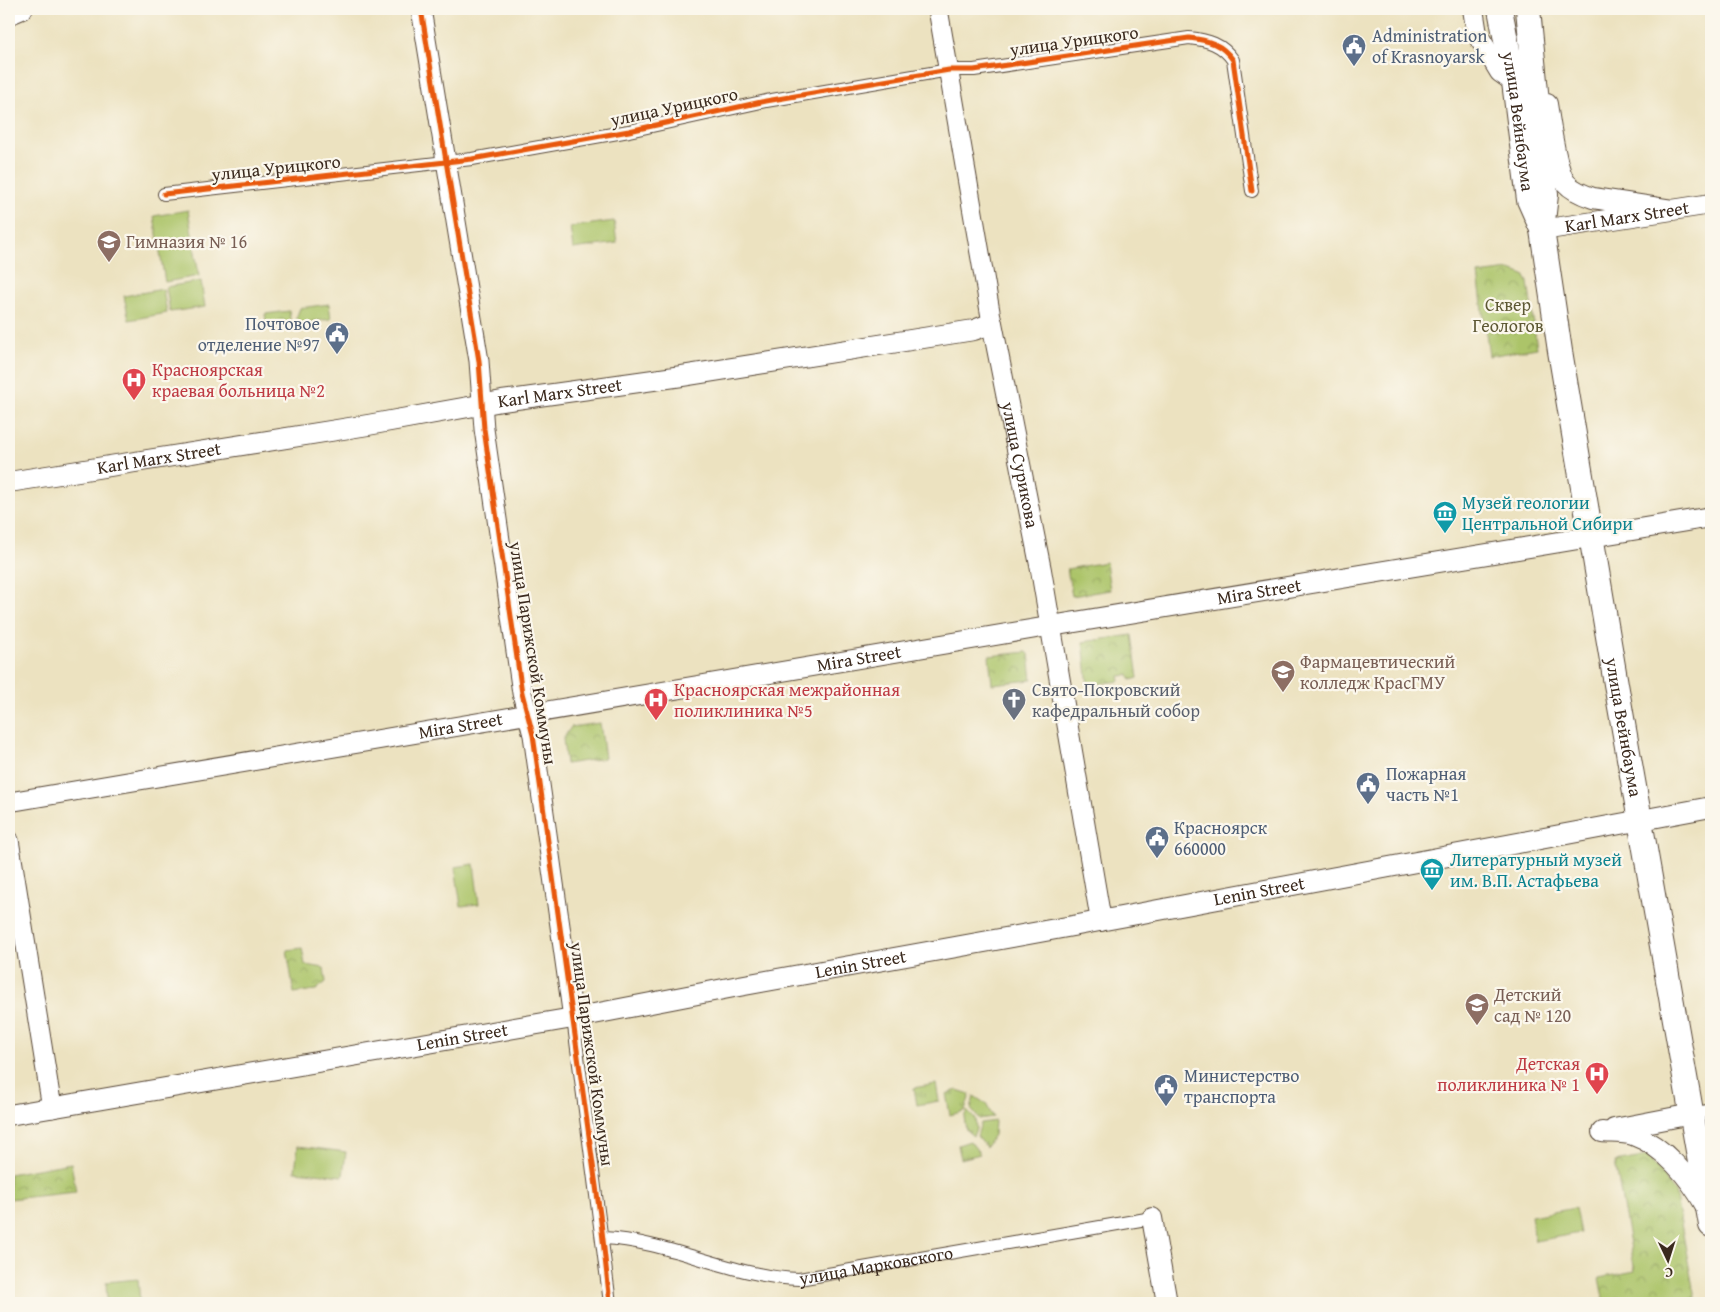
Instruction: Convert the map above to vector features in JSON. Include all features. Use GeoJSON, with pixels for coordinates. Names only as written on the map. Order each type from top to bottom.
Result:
{"type":"FeatureCollection","features":[{"type":"Feature","properties":{"kind":"highway","name":"улица Вейнбаума"},"geometry":{"type":"LineString","coordinates":[[1500,9],[1514,82],[1529,200],[1542,230],[1567,395],[1640,821],[1702,1112],[1710,1219]]}},
{"type":"Feature","properties":{"kind":"highway","name":"улица Вейнбаума"},"geometry":{"type":"LineString","coordinates":[[1530,20],[1546,195],[1542,230]]}},
{"type":"Feature","properties":{"kind":"main road"},"geometry":{"type":"LineString","coordinates":[[9,15],[23,9]]}},
{"type":"Feature","properties":{"kind":"main road","name":"улица Парижской Коммуны"},"geometry":{"type":"LineString","coordinates":[[421,9],[479,361],[482,405],[526,714],[533,735],[573,1018]]}},
{"type":"Feature","properties":{"kind":"main road","name":"улица Сурикова"},"geometry":{"type":"LineString","coordinates":[[938,9],[992,323],[1051,626],[1101,921]]}},
{"type":"Feature","properties":{"kind":"main road"},"geometry":{"type":"LineString","coordinates":[[1473,9],[1477,34],[1500,72],[1514,82]]}},
{"type":"Feature","properties":{"kind":"main road"},"geometry":{"type":"LineString","coordinates":[[1530,20],[1557,161],[1566,183],[1583,195],[1593,198],[1672,210]]}},
{"type":"Feature","properties":{"kind":"main road","name":"Karl Marx Street"},"geometry":{"type":"LineString","coordinates":[[1542,230],[1711,204]]}},
{"type":"Feature","properties":{"kind":"main road","name":"Karl Marx Street"},"geometry":{"type":"LineString","coordinates":[[9,482],[482,405],[974,330],[992,323]]}},
{"type":"Feature","properties":{"kind":"main road","name":"Mira Street"},"geometry":{"type":"LineString","coordinates":[[9,802],[1711,517]]}},
{"type":"Feature","properties":{"kind":"main road","name":"Lenin Street"},"geometry":{"type":"LineString","coordinates":[[9,1115],[573,1018],[1711,808]]}},
{"type":"Feature","properties":{"kind":"main road"},"geometry":{"type":"LineString","coordinates":[[9,840],[52,1108]]}},
{"type":"Feature","properties":{"kind":"main road"},"geometry":{"type":"LineString","coordinates":[[1702,1112],[1602,1132],[1632,1135],[1649,1143],[1692,1182],[1710,1219]]}},
{"type":"Feature","properties":{"kind":"main road"},"geometry":{"type":"LineString","coordinates":[[1152,1218],[1167,1303]]}},
{"type":"Feature","properties":{"kind":"street","name":"улица Урицкого"},"geometry":{"type":"LineString","coordinates":[[164,194],[445,162],[608,135],[766,101],[949,70],[974,70],[1189,38],[1204,40],[1218,45],[1226,49],[1233,60],[1252,191]]}},
{"type":"Feature","properties":{"kind":"street","name":"улица Парижской Коммуны"},"geometry":{"type":"LineString","coordinates":[[573,1018],[610,1303]]}},
{"type":"Feature","properties":{"kind":"street","name":"улица Марковского"},"geometry":{"type":"LineString","coordinates":[[603,1238],[629,1239],[763,1277],[800,1279],[1152,1218]]}},
{"type":"Feature","properties":{"kind":"green space"},"geometry":{"type":"Polygon","coordinates":[[[188,210],[199,276],[165,282],[154,216],[188,210]]]}},
{"type":"Feature","properties":{"kind":"green space"},"geometry":{"type":"Polygon","coordinates":[[[614,221],[617,243],[573,249],[570,227],[614,221]]]}},
{"type":"Feature","properties":{"kind":"green space","name":"Сквер Геологов"},"geometry":{"type":"Polygon","coordinates":[[[1510,270],[1524,275],[1528,282],[1537,348],[1489,356],[1478,274],[1510,270]]]}},
{"type":"Feature","properties":{"kind":"green space"},"geometry":{"type":"Polygon","coordinates":[[[201,281],[205,307],[170,312],[166,287],[201,281]]]}},
{"type":"Feature","properties":{"kind":"green space"},"geometry":{"type":"Polygon","coordinates":[[[163,289],[167,313],[129,320],[124,296],[163,289]]]}},
{"type":"Feature","properties":{"kind":"green space"},"geometry":{"type":"Polygon","coordinates":[[[329,304],[331,319],[294,324],[300,308],[329,304]]]}},
{"type":"Feature","properties":{"kind":"green space"},"geometry":{"type":"Polygon","coordinates":[[[289,311],[291,325],[267,328],[265,314],[289,311]]]}},
{"type":"Feature","properties":{"kind":"green space"},"geometry":{"type":"Polygon","coordinates":[[[1106,562],[1110,590],[1072,596],[1067,569],[1106,562]]]}},
{"type":"Feature","properties":{"kind":"green space"},"geometry":{"type":"Polygon","coordinates":[[[1132,635],[1138,678],[1131,680],[1129,675],[1119,676],[1120,681],[1088,685],[1083,642],[1132,635]]]}},
{"type":"Feature","properties":{"kind":"green space"},"geometry":{"type":"Polygon","coordinates":[[[1027,652],[1029,654],[1032,680],[992,684],[989,656],[1027,652]]]}},
{"type":"Feature","properties":{"kind":"green space"},"geometry":{"type":"Polygon","coordinates":[[[600,723],[605,758],[566,764],[563,739],[571,727],[600,723]]]}},
{"type":"Feature","properties":{"kind":"green space"},"geometry":{"type":"Polygon","coordinates":[[[474,864],[479,904],[461,906],[455,867],[474,864]]]}},
{"type":"Feature","properties":{"kind":"green space"},"geometry":{"type":"Polygon","coordinates":[[[302,948],[305,965],[324,968],[326,982],[316,990],[294,993],[287,950],[302,948]]]}},
{"type":"Feature","properties":{"kind":"green space"},"geometry":{"type":"Polygon","coordinates":[[[936,1084],[939,1101],[917,1105],[914,1088],[936,1084]]]}},
{"type":"Feature","properties":{"kind":"green space"},"geometry":{"type":"Polygon","coordinates":[[[957,1090],[970,1094],[965,1111],[950,1115],[946,1094],[957,1090]]]}},
{"type":"Feature","properties":{"kind":"green space"},"geometry":{"type":"Polygon","coordinates":[[[974,1096],[986,1104],[993,1117],[979,1119],[971,1109],[974,1096]]]}},
{"type":"Feature","properties":{"kind":"green space"},"geometry":{"type":"Polygon","coordinates":[[[967,1111],[975,1119],[976,1129],[973,1136],[966,1130],[964,1117],[967,1111]]]}},
{"type":"Feature","properties":{"kind":"green space"},"geometry":{"type":"Polygon","coordinates":[[[995,1121],[994,1135],[986,1147],[977,1136],[981,1123],[995,1121]]]}},
{"type":"Feature","properties":{"kind":"green space"},"geometry":{"type":"Polygon","coordinates":[[[970,1141],[980,1154],[961,1159],[958,1145],[970,1141]]]}},
{"type":"Feature","properties":{"kind":"green space"},"geometry":{"type":"Polygon","coordinates":[[[298,1146],[346,1152],[343,1176],[295,1171],[298,1146]]]}},
{"type":"Feature","properties":{"kind":"green space"},"geometry":{"type":"Polygon","coordinates":[[[1648,1156],[1675,1192],[1696,1303],[1604,1303],[1599,1278],[1635,1271],[1615,1162],[1648,1156]]]}},
{"type":"Feature","properties":{"kind":"green space"},"geometry":{"type":"Polygon","coordinates":[[[71,1163],[76,1192],[9,1199],[9,1174],[71,1163]]]}},
{"type":"Feature","properties":{"kind":"green space"},"geometry":{"type":"Polygon","coordinates":[[[1575,1208],[1580,1233],[1535,1241],[1531,1216],[1575,1208]]]}},
{"type":"Feature","properties":{"kind":"green space"},"geometry":{"type":"Polygon","coordinates":[[[138,1279],[140,1303],[107,1303],[106,1282],[138,1279]]]}},
{"type":"Feature","properties":{"kind":"cycle path"},"geometry":{"type":"LineString","coordinates":[[421,9],[479,361],[484,429],[522,693],[533,735],[601,1222],[610,1303]]}},
{"type":"Feature","properties":{"kind":"cycle path"},"geometry":{"type":"LineString","coordinates":[[164,194],[472,159],[629,131],[766,101],[949,70],[974,70],[1189,38],[1214,44],[1224,50],[1233,60],[1252,191]]}},
{"type":"Feature","properties":{"kind":"place","name":"Administration of Krasnoyarsk"},"geometry":{"type":"Point","coordinates":[1354,67]}},
{"type":"Feature","properties":{"kind":"place","name":"Гимназия № 16"},"geometry":{"type":"Point","coordinates":[109,263]}},
{"type":"Feature","properties":{"kind":"place","name":"Почтовое отделение №97"},"geometry":{"type":"Point","coordinates":[337,355]}},
{"type":"Feature","properties":{"kind":"place","name":"Красноярская краевая больница №2"},"geometry":{"type":"Point","coordinates":[134,401]}},
{"type":"Feature","properties":{"kind":"place","name":"Музей геологии Центральной Сибири"},"geometry":{"type":"Point","coordinates":[1445,534]}},
{"type":"Feature","properties":{"kind":"place","name":"Фармацевтический колледж КрасГМУ"},"geometry":{"type":"Point","coordinates":[1283,693]}},
{"type":"Feature","properties":{"kind":"place","name":"Красноярская межрайонная поликлиника №5"},"geometry":{"type":"Point","coordinates":[656,721]}},
{"type":"Feature","properties":{"kind":"place","name":"Свято-Покровский кафедральный собор"},"geometry":{"type":"Point","coordinates":[1014,721]}},
{"type":"Feature","properties":{"kind":"place","name":"Пожарная часть №1"},"geometry":{"type":"Point","coordinates":[1368,805]}},
{"type":"Feature","properties":{"kind":"place","name":"Красноярск 660000"},"geometry":{"type":"Point","coordinates":[1157,859]}},
{"type":"Feature","properties":{"kind":"place","name":"Литературный музей им. В.П. Астафьева"},"geometry":{"type":"Point","coordinates":[1432,891]}},
{"type":"Feature","properties":{"kind":"place","name":"Детский сад № 120"},"geometry":{"type":"Point","coordinates":[1477,1026]}},
{"type":"Feature","properties":{"kind":"place","name":"Детская поликлиника № 1"},"geometry":{"type":"Point","coordinates":[1597,1095]}},
{"type":"Feature","properties":{"kind":"place","name":"Министерство транспорта"},"geometry":{"type":"Point","coordinates":[1166,1107]}}]}
